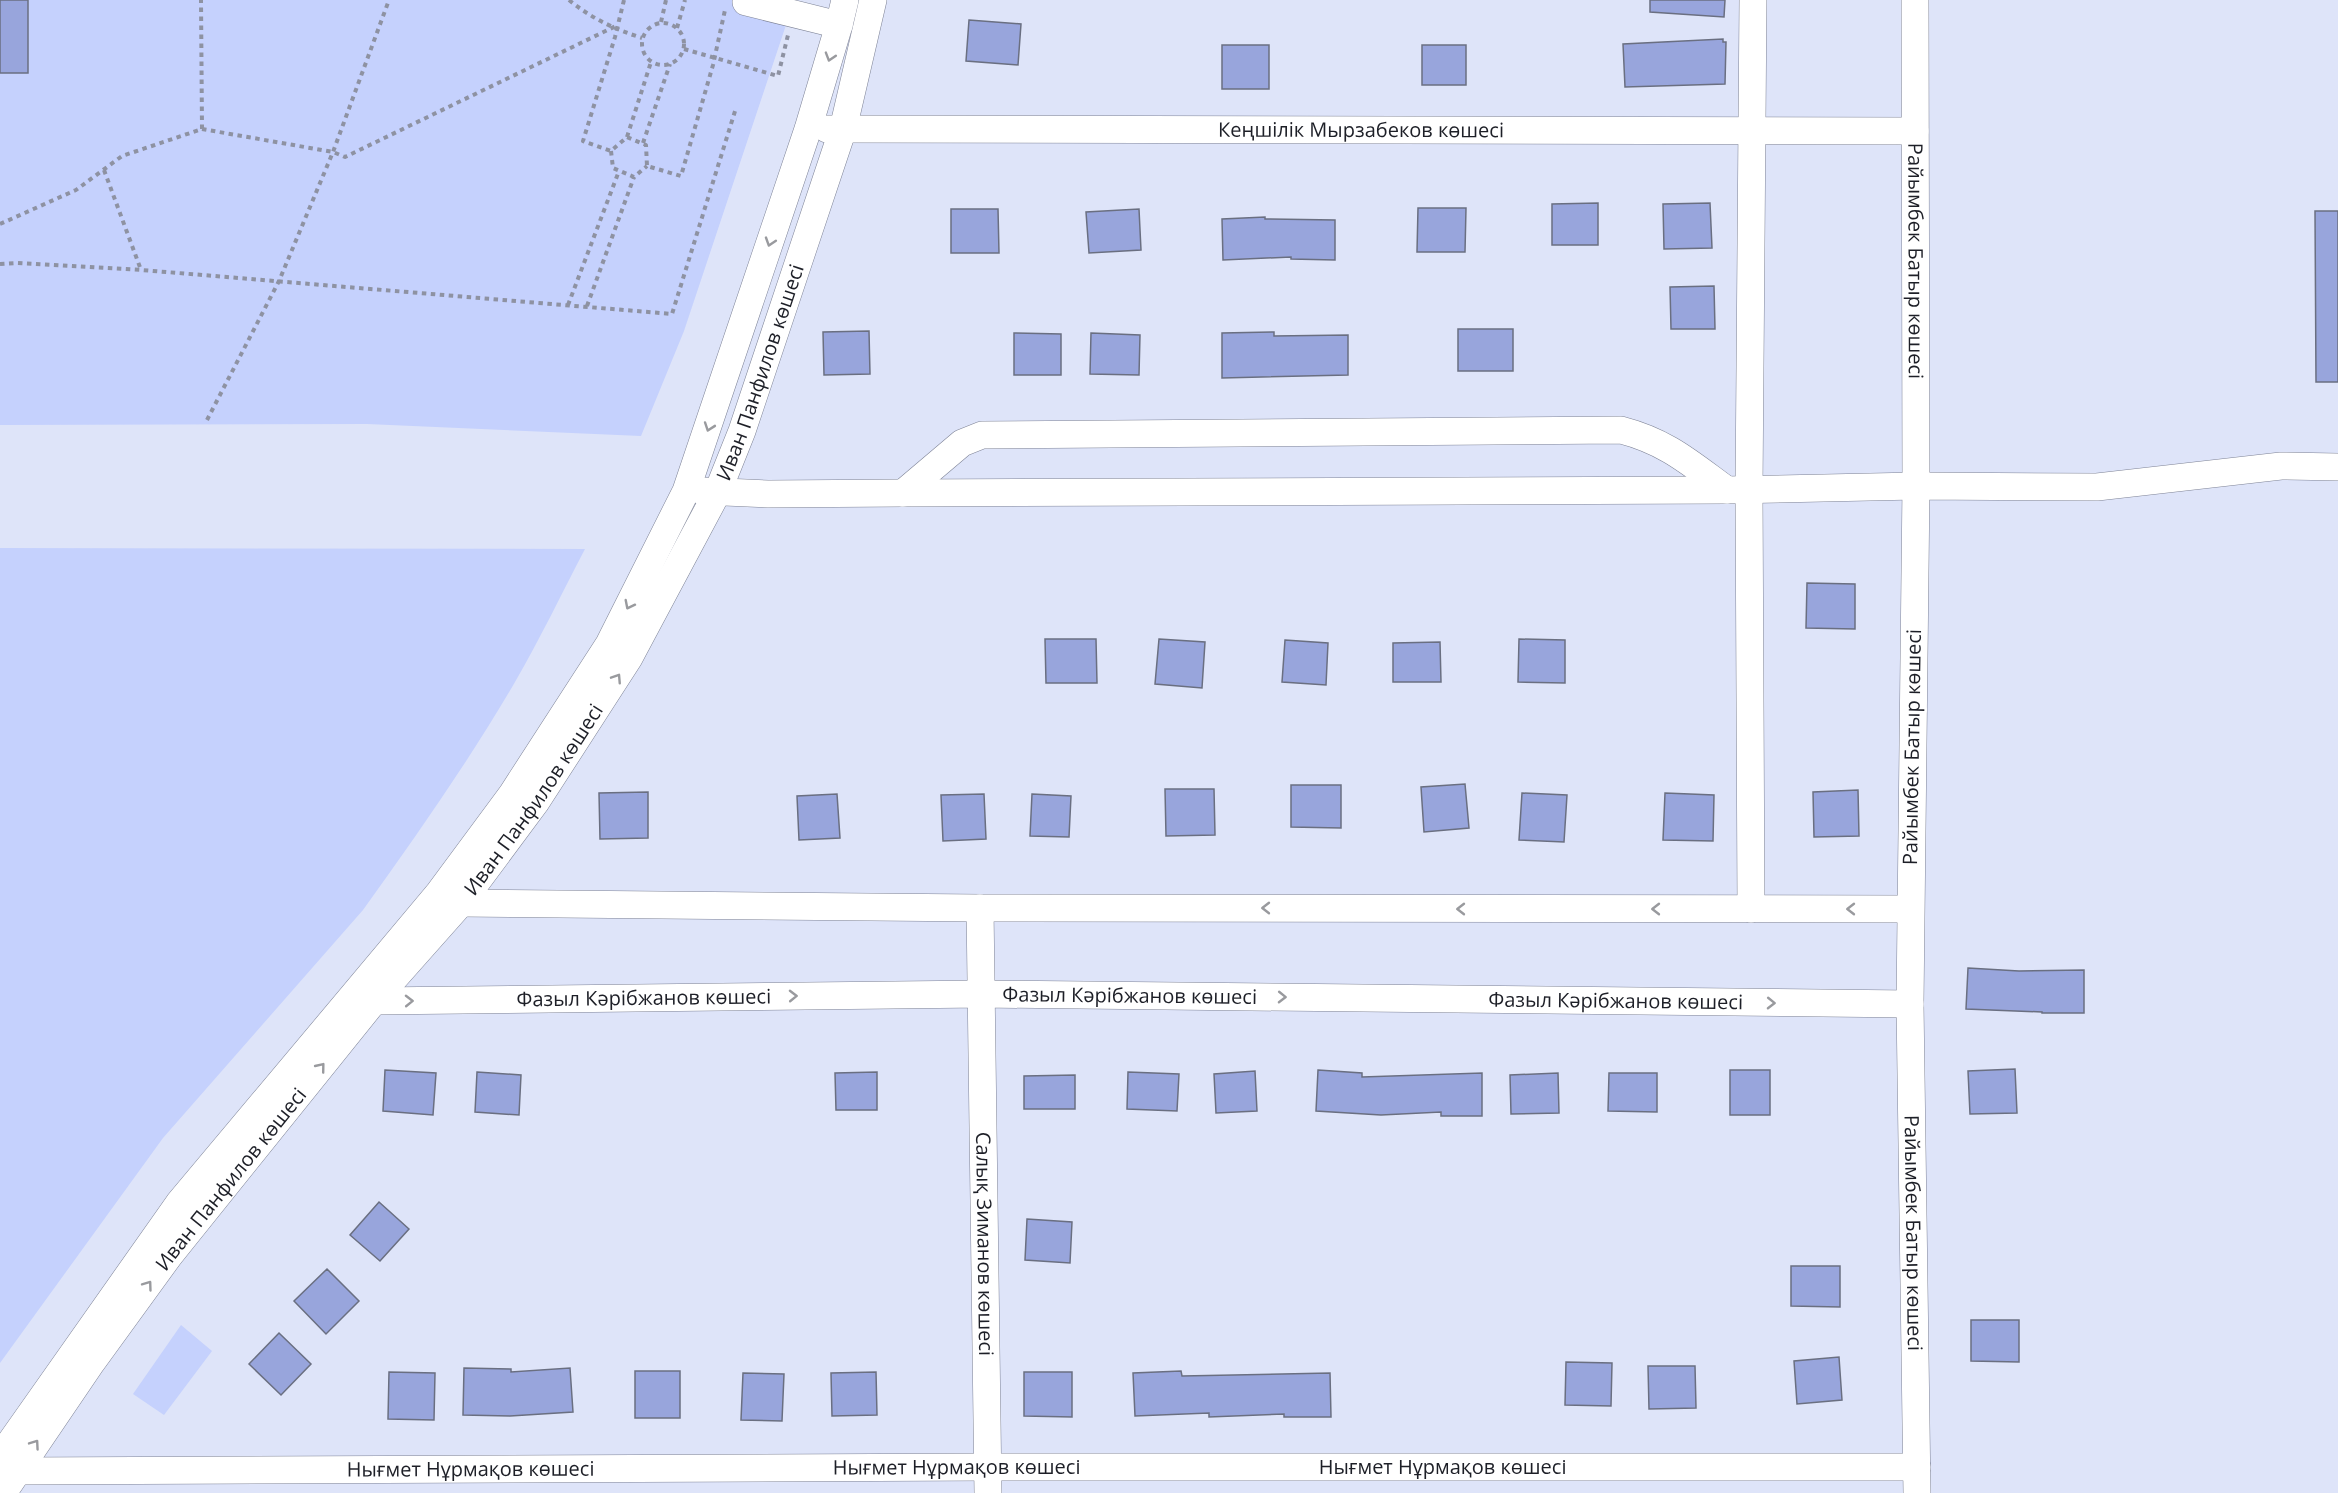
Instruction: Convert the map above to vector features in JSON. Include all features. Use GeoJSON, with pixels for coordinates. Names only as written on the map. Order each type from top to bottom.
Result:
{"type":"FeatureCollection","features":[{"type":"Feature","properties":{"kind":"street","name":"Иван Панфилов көшесі"},"geometry":{"type":"LineString","coordinates":[[5,1470],[178,1203],[536,802],[629,658],[718,492],[742,431],[843,129],[873,0]]}},
{"type":"Feature","properties":{"kind":"street"},"geometry":{"type":"LineString","coordinates":[[1751,909],[1738,490],[1753,130],[1753,0]]}},
{"type":"Feature","properties":{"kind":"street","name":"Райымбек Батыр көшесі"},"geometry":{"type":"LineString","coordinates":[[1915,0],[1916,486],[1910,1004],[1917,1480]]}},
{"type":"Feature","properties":{"kind":"street"},"geometry":{"type":"LineString","coordinates":[[737,1],[794,16],[842,12]]}},
{"type":"Feature","properties":{"kind":"street","name":"Иван Панфилов көшесі"},"geometry":{"type":"LineString","coordinates":[[450,898],[512,794],[609,644],[686,492],[808,129],[842,12]]}},
{"type":"Feature","properties":{"kind":"street","name":"Кеңшілік Мырзабеков көшесі"},"geometry":{"type":"LineString","coordinates":[[808,129],[1915,131]]}},
{"type":"Feature","properties":{"kind":"street"},"geometry":{"type":"LineString","coordinates":[[903,494],[962,443],[982,435],[1621,430],[1646,436],[1670,448],[1738,490]]}},
{"type":"Feature","properties":{"kind":"street"},"geometry":{"type":"LineString","coordinates":[[686,492],[903,494],[1738,490],[1916,486],[2097,487],[2281,466],[2338,467]]}},
{"type":"Feature","properties":{"kind":"street"},"geometry":{"type":"LineString","coordinates":[[450,898],[980,908],[1910,909]]}},
{"type":"Feature","properties":{"kind":"street","name":"Салық Зиманов көшесі"},"geometry":{"type":"LineString","coordinates":[[980,908],[988,1480]]}},
{"type":"Feature","properties":{"kind":"street","name":"Фазыл Кәрібжанов көшесі"},"geometry":{"type":"LineString","coordinates":[[362,999],[982,994],[1910,1004]]}},
{"type":"Feature","properties":{"kind":"street","name":"Нығмет Нұрмақов көшесі"},"geometry":{"type":"LineString","coordinates":[[5,1470],[988,1480],[1917,1480]]}},
{"type":"Feature","properties":{"kind":"path"},"geometry":{"type":"LineString","coordinates":[[201,0],[202,129]]}},
{"type":"Feature","properties":{"kind":"path"},"geometry":{"type":"LineString","coordinates":[[207,420],[279,281],[333,152],[389,0]]}},
{"type":"Feature","properties":{"kind":"path"},"geometry":{"type":"LineString","coordinates":[[569,0],[584,12],[612,28]]}},
{"type":"Feature","properties":{"kind":"path"},"geometry":{"type":"LineString","coordinates":[[611,151],[583,141],[618,28],[624,0]]}},
{"type":"Feature","properties":{"kind":"path"},"geometry":{"type":"LineString","coordinates":[[661,22],[666,0]]}},
{"type":"Feature","properties":{"kind":"path"},"geometry":{"type":"LineString","coordinates":[[677,29],[685,0]]}},
{"type":"Feature","properties":{"kind":"path"},"geometry":{"type":"LineString","coordinates":[[647,166],[681,176],[714,60],[737,1]]}},
{"type":"Feature","properties":{"kind":"path"},"geometry":{"type":"LineString","coordinates":[[661,22],[674,25],[677,29],[683,36],[684,50],[676,61],[664,66],[651,62],[642,52],[642,38],[649,27],[661,22]]}},
{"type":"Feature","properties":{"kind":"path"},"geometry":{"type":"LineString","coordinates":[[0,224],[76,190],[122,156],[202,129],[333,152],[345,157],[612,28],[618,28],[642,38]]}},
{"type":"Feature","properties":{"kind":"path"},"geometry":{"type":"LineString","coordinates":[[684,50],[778,76]]}},
{"type":"Feature","properties":{"kind":"path"},"geometry":{"type":"LineString","coordinates":[[611,151],[627,137],[651,62]]}},
{"type":"Feature","properties":{"kind":"path"},"geometry":{"type":"LineString","coordinates":[[643,143],[671,63]]}},
{"type":"Feature","properties":{"kind":"path"},"geometry":{"type":"LineString","coordinates":[[0,264],[142,270],[672,314],[736,108]]}},
{"type":"Feature","properties":{"kind":"path"},"geometry":{"type":"LineString","coordinates":[[627,137],[646,145],[647,166]]}},
{"type":"Feature","properties":{"kind":"path"},"geometry":{"type":"LineString","coordinates":[[611,151],[613,168],[633,177]]}},
{"type":"Feature","properties":{"kind":"path"},"geometry":{"type":"LineString","coordinates":[[587,307],[633,177],[647,166]]}},
{"type":"Feature","properties":{"kind":"path"},"geometry":{"type":"LineString","coordinates":[[104,170],[142,270]]}},
{"type":"Feature","properties":{"kind":"path"},"geometry":{"type":"LineString","coordinates":[[568,305],[619,171]]}},
{"type":"Feature","properties":{"kind":"shaded area"},"geometry":{"type":"Polygon","coordinates":[[[0,0],[791,0],[785,28],[684,331],[641,436],[367,424],[0,425],[0,0]]]}},
{"type":"Feature","properties":{"kind":"shaded area"},"geometry":{"type":"Polygon","coordinates":[[[0,548],[585,549],[515,682],[479,741],[363,910],[163,1138],[0,1363],[0,548]]]}},
{"type":"Feature","properties":{"kind":"shaded area"},"geometry":{"type":"Polygon","coordinates":[[[181,1325],[212,1351],[164,1415],[133,1394],[181,1325]]]}},
{"type":"Feature","properties":{"kind":"building"},"geometry":{"type":"Polygon","coordinates":[[[0,0],[28,0],[28,73],[0,73],[0,0]]]}},
{"type":"Feature","properties":{"kind":"building"},"geometry":{"type":"Polygon","coordinates":[[[1650,0],[1725,0],[1724,17],[1650,12],[1650,0]]]}},
{"type":"Feature","properties":{"kind":"building"},"geometry":{"type":"Polygon","coordinates":[[[969,20],[1021,24],[1018,65],[966,61],[969,20]]]}},
{"type":"Feature","properties":{"kind":"building"},"geometry":{"type":"Polygon","coordinates":[[[1723,39],[1723,42],[1726,42],[1725,84],[1625,87],[1623,44],[1723,39]]]}},
{"type":"Feature","properties":{"kind":"building"},"geometry":{"type":"Polygon","coordinates":[[[1222,45],[1269,45],[1269,89],[1222,89],[1222,45]]]}},
{"type":"Feature","properties":{"kind":"building"},"geometry":{"type":"Polygon","coordinates":[[[1422,45],[1466,45],[1466,85],[1422,85],[1422,45]]]}},
{"type":"Feature","properties":{"kind":"building"},"geometry":{"type":"Polygon","coordinates":[[[1598,203],[1598,245],[1552,245],[1552,204],[1598,203]]]}},
{"type":"Feature","properties":{"kind":"building"},"geometry":{"type":"Polygon","coordinates":[[[1710,203],[1712,248],[1664,249],[1663,204],[1710,203]]]}},
{"type":"Feature","properties":{"kind":"building"},"geometry":{"type":"Polygon","coordinates":[[[1418,208],[1466,208],[1465,252],[1417,252],[1418,208]]]}},
{"type":"Feature","properties":{"kind":"building"},"geometry":{"type":"Polygon","coordinates":[[[951,209],[998,209],[999,253],[951,253],[951,209]]]}},
{"type":"Feature","properties":{"kind":"building"},"geometry":{"type":"Polygon","coordinates":[[[1139,209],[1141,250],[1089,253],[1086,212],[1139,209]]]}},
{"type":"Feature","properties":{"kind":"building"},"geometry":{"type":"Polygon","coordinates":[[[2315,211],[2338,211],[2338,382],[2316,382],[2315,211]]]}},
{"type":"Feature","properties":{"kind":"building"},"geometry":{"type":"Polygon","coordinates":[[[1265,217],[1265,219],[1335,220],[1335,260],[1291,259],[1291,257],[1223,260],[1222,219],[1265,217]]]}},
{"type":"Feature","properties":{"kind":"building"},"geometry":{"type":"Polygon","coordinates":[[[1714,286],[1715,329],[1671,329],[1670,287],[1714,286]]]}},
{"type":"Feature","properties":{"kind":"building"},"geometry":{"type":"Polygon","coordinates":[[[1458,329],[1513,329],[1513,371],[1458,371],[1458,329]]]}},
{"type":"Feature","properties":{"kind":"building"},"geometry":{"type":"Polygon","coordinates":[[[869,331],[870,374],[824,375],[823,332],[869,331]]]}},
{"type":"Feature","properties":{"kind":"building"},"geometry":{"type":"Polygon","coordinates":[[[1274,332],[1274,336],[1348,335],[1348,375],[1222,378],[1222,333],[1274,332]]]}},
{"type":"Feature","properties":{"kind":"building"},"geometry":{"type":"Polygon","coordinates":[[[1014,333],[1061,334],[1061,375],[1014,375],[1014,333]]]}},
{"type":"Feature","properties":{"kind":"building"},"geometry":{"type":"Polygon","coordinates":[[[1091,333],[1140,335],[1139,375],[1090,374],[1091,333]]]}},
{"type":"Feature","properties":{"kind":"building"},"geometry":{"type":"Polygon","coordinates":[[[1807,583],[1855,584],[1855,629],[1806,628],[1807,583]]]}},
{"type":"Feature","properties":{"kind":"building"},"geometry":{"type":"Polygon","coordinates":[[[1045,639],[1096,639],[1097,683],[1046,683],[1045,639]]]}},
{"type":"Feature","properties":{"kind":"building"},"geometry":{"type":"Polygon","coordinates":[[[1159,639],[1205,642],[1202,688],[1155,684],[1159,639]]]}},
{"type":"Feature","properties":{"kind":"building"},"geometry":{"type":"Polygon","coordinates":[[[1519,639],[1565,640],[1565,683],[1518,682],[1519,639]]]}},
{"type":"Feature","properties":{"kind":"building"},"geometry":{"type":"Polygon","coordinates":[[[1285,640],[1328,643],[1326,685],[1282,682],[1285,640]]]}},
{"type":"Feature","properties":{"kind":"building"},"geometry":{"type":"Polygon","coordinates":[[[1440,642],[1441,682],[1393,682],[1393,643],[1440,642]]]}},
{"type":"Feature","properties":{"kind":"building"},"geometry":{"type":"Polygon","coordinates":[[[1465,784],[1469,828],[1424,832],[1421,787],[1465,784]]]}},
{"type":"Feature","properties":{"kind":"building"},"geometry":{"type":"Polygon","coordinates":[[[1291,785],[1341,785],[1341,828],[1291,827],[1291,785]]]}},
{"type":"Feature","properties":{"kind":"building"},"geometry":{"type":"Polygon","coordinates":[[[1165,789],[1214,789],[1215,835],[1166,836],[1165,789]]]}},
{"type":"Feature","properties":{"kind":"building"},"geometry":{"type":"Polygon","coordinates":[[[1858,790],[1859,836],[1814,837],[1813,792],[1858,790]]]}},
{"type":"Feature","properties":{"kind":"building"},"geometry":{"type":"Polygon","coordinates":[[[648,792],[648,838],[600,839],[599,793],[648,792]]]}},
{"type":"Feature","properties":{"kind":"building"},"geometry":{"type":"Polygon","coordinates":[[[1522,793],[1567,795],[1564,842],[1519,840],[1522,793]]]}},
{"type":"Feature","properties":{"kind":"building"},"geometry":{"type":"Polygon","coordinates":[[[1665,793],[1714,795],[1713,841],[1663,840],[1665,793]]]}},
{"type":"Feature","properties":{"kind":"building"},"geometry":{"type":"Polygon","coordinates":[[[837,794],[840,838],[799,840],[797,796],[837,794]]]}},
{"type":"Feature","properties":{"kind":"building"},"geometry":{"type":"Polygon","coordinates":[[[984,794],[986,839],[943,841],[941,795],[984,794]]]}},
{"type":"Feature","properties":{"kind":"building"},"geometry":{"type":"Polygon","coordinates":[[[1032,794],[1071,796],[1069,837],[1030,836],[1032,794]]]}},
{"type":"Feature","properties":{"kind":"building"},"geometry":{"type":"Polygon","coordinates":[[[1968,968],[2019,971],[2084,970],[2084,1013],[1966,1009],[1968,968]]]}},
{"type":"Feature","properties":{"kind":"building"},"geometry":{"type":"Polygon","coordinates":[[[2015,1069],[2017,1113],[1970,1114],[1968,1071],[2015,1069]]]}},
{"type":"Feature","properties":{"kind":"building"},"geometry":{"type":"Polygon","coordinates":[[[385,1070],[436,1073],[433,1115],[383,1111],[385,1070]]]}},
{"type":"Feature","properties":{"kind":"building"},"geometry":{"type":"Polygon","coordinates":[[[1318,1070],[1362,1073],[1362,1077],[1482,1073],[1482,1116],[1441,1116],[1441,1112],[1381,1115],[1316,1111],[1318,1070]]]}},
{"type":"Feature","properties":{"kind":"building"},"geometry":{"type":"Polygon","coordinates":[[[1730,1070],[1770,1070],[1770,1115],[1730,1115],[1730,1070]]]}},
{"type":"Feature","properties":{"kind":"building"},"geometry":{"type":"Polygon","coordinates":[[[1255,1071],[1257,1111],[1216,1113],[1214,1074],[1255,1071]]]}},
{"type":"Feature","properties":{"kind":"building"},"geometry":{"type":"Polygon","coordinates":[[[477,1072],[521,1075],[519,1115],[475,1112],[477,1072]]]}},
{"type":"Feature","properties":{"kind":"building"},"geometry":{"type":"Polygon","coordinates":[[[877,1072],[877,1110],[836,1110],[835,1073],[877,1072]]]}},
{"type":"Feature","properties":{"kind":"building"},"geometry":{"type":"Polygon","coordinates":[[[1128,1072],[1179,1074],[1177,1111],[1127,1109],[1128,1072]]]}},
{"type":"Feature","properties":{"kind":"building"},"geometry":{"type":"Polygon","coordinates":[[[1558,1073],[1559,1113],[1511,1114],[1510,1075],[1558,1073]]]}},
{"type":"Feature","properties":{"kind":"building"},"geometry":{"type":"Polygon","coordinates":[[[1609,1073],[1657,1073],[1657,1112],[1608,1111],[1609,1073]]]}},
{"type":"Feature","properties":{"kind":"building"},"geometry":{"type":"Polygon","coordinates":[[[1075,1075],[1075,1109],[1024,1109],[1024,1076],[1075,1075]]]}},
{"type":"Feature","properties":{"kind":"building"},"geometry":{"type":"Polygon","coordinates":[[[379,1202],[409,1229],[380,1261],[350,1235],[379,1202]]]}},
{"type":"Feature","properties":{"kind":"building"},"geometry":{"type":"Polygon","coordinates":[[[1027,1219],[1072,1222],[1070,1263],[1025,1260],[1027,1219]]]}},
{"type":"Feature","properties":{"kind":"building"},"geometry":{"type":"Polygon","coordinates":[[[1791,1266],[1840,1266],[1840,1307],[1791,1306],[1791,1266]]]}},
{"type":"Feature","properties":{"kind":"building"},"geometry":{"type":"Polygon","coordinates":[[[327,1269],[359,1301],[326,1334],[294,1301],[327,1269]]]}},
{"type":"Feature","properties":{"kind":"building"},"geometry":{"type":"Polygon","coordinates":[[[1971,1320],[2019,1320],[2019,1362],[1971,1361],[1971,1320]]]}},
{"type":"Feature","properties":{"kind":"building"},"geometry":{"type":"Polygon","coordinates":[[[279,1333],[311,1364],[281,1395],[249,1364],[279,1333]]]}},
{"type":"Feature","properties":{"kind":"building"},"geometry":{"type":"Polygon","coordinates":[[[1839,1357],[1842,1400],[1797,1404],[1794,1361],[1839,1357]]]}},
{"type":"Feature","properties":{"kind":"building"},"geometry":{"type":"Polygon","coordinates":[[[1566,1362],[1612,1363],[1611,1406],[1565,1405],[1566,1362]]]}},
{"type":"Feature","properties":{"kind":"building"},"geometry":{"type":"Polygon","coordinates":[[[1648,1366],[1695,1366],[1696,1408],[1649,1409],[1648,1366]]]}},
{"type":"Feature","properties":{"kind":"building"},"geometry":{"type":"Polygon","coordinates":[[[464,1368],[511,1369],[511,1372],[570,1368],[573,1412],[510,1416],[463,1415],[464,1368]]]}},
{"type":"Feature","properties":{"kind":"building"},"geometry":{"type":"Polygon","coordinates":[[[635,1371],[680,1371],[680,1418],[635,1418],[635,1371]]]}},
{"type":"Feature","properties":{"kind":"building"},"geometry":{"type":"Polygon","coordinates":[[[1181,1371],[1182,1376],[1330,1373],[1331,1417],[1284,1417],[1284,1414],[1209,1417],[1209,1413],[1135,1416],[1133,1373],[1181,1371]]]}},
{"type":"Feature","properties":{"kind":"building"},"geometry":{"type":"Polygon","coordinates":[[[389,1372],[435,1373],[434,1420],[388,1419],[389,1372]]]}},
{"type":"Feature","properties":{"kind":"building"},"geometry":{"type":"Polygon","coordinates":[[[876,1372],[877,1415],[832,1416],[831,1373],[876,1372]]]}},
{"type":"Feature","properties":{"kind":"building"},"geometry":{"type":"Polygon","coordinates":[[[1024,1372],[1072,1372],[1072,1417],[1024,1416],[1024,1372]]]}},
{"type":"Feature","properties":{"kind":"building"},"geometry":{"type":"Polygon","coordinates":[[[743,1373],[784,1374],[782,1421],[741,1420],[743,1373]]]}}]}
